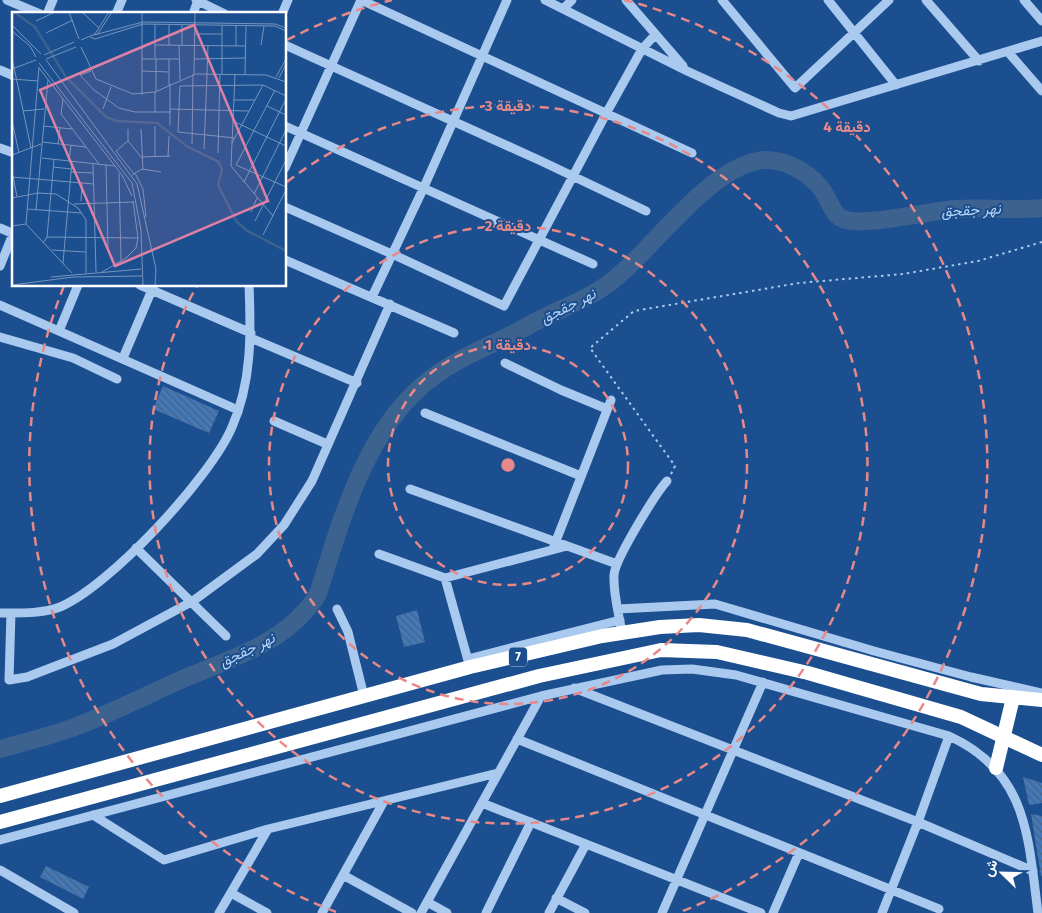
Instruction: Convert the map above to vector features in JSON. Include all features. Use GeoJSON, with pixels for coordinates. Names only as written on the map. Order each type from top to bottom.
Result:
{"type":"FeatureCollection","features":[{"type":"Feature","properties":{"kind":"highway","name":"7"},"geometry":{"type":"LineString","coordinates":[[0,796],[364,696],[469,663],[621,626],[690,625],[746,630],[957,688],[1014,698],[1042,700]]}},
{"type":"Feature","properties":{"kind":"highway","name":"7"},"geometry":{"type":"LineString","coordinates":[[0,822],[539,676],[662,650],[698,650],[747,657],[917,703],[961,717],[1042,755]]}},
{"type":"Feature","properties":{"kind":"highway"},"geometry":{"type":"LineString","coordinates":[[996,768],[1014,698]]}},
{"type":"Feature","properties":{"kind":"street"},"geometry":{"type":"LineString","coordinates":[[7,0],[35,12]]}},
{"type":"Feature","properties":{"kind":"street"},"geometry":{"type":"LineString","coordinates":[[48,12],[53,0]]}},
{"type":"Feature","properties":{"kind":"street"},"geometry":{"type":"LineString","coordinates":[[117,12],[122,0]]}},
{"type":"Feature","properties":{"kind":"street"},"geometry":{"type":"LineString","coordinates":[[193,12],[197,0],[221,12]]}},
{"type":"Feature","properties":{"kind":"street"},"geometry":{"type":"LineString","coordinates":[[283,12],[288,0]]}},
{"type":"Feature","properties":{"kind":"street"},"geometry":{"type":"LineString","coordinates":[[286,166],[361,0],[607,112],[692,153]]}},
{"type":"Feature","properties":{"kind":"street"},"geometry":{"type":"LineString","coordinates":[[372,296],[424,187],[507,0]]}},
{"type":"Feature","properties":{"kind":"street"},"geometry":{"type":"LineString","coordinates":[[546,0],[687,71],[778,113],[790,116],[979,62],[1042,41]]}},
{"type":"Feature","properties":{"kind":"street"},"geometry":{"type":"LineString","coordinates":[[563,9],[572,0]]}},
{"type":"Feature","properties":{"kind":"street"},"geometry":{"type":"LineString","coordinates":[[626,0],[687,71]]}},
{"type":"Feature","properties":{"kind":"street"},"geometry":{"type":"LineString","coordinates":[[722,0],[795,88],[889,0]]}},
{"type":"Feature","properties":{"kind":"street"},"geometry":{"type":"LineString","coordinates":[[828,0],[896,85]]}},
{"type":"Feature","properties":{"kind":"street"},"geometry":{"type":"LineString","coordinates":[[926,0],[979,62]]}},
{"type":"Feature","properties":{"kind":"street"},"geometry":{"type":"LineString","coordinates":[[1024,0],[1042,21]]}},
{"type":"Feature","properties":{"kind":"street"},"geometry":{"type":"LineString","coordinates":[[286,207],[504,306],[572,176],[642,49],[656,35]]}},
{"type":"Feature","properties":{"kind":"street"},"geometry":{"type":"LineString","coordinates":[[286,45],[646,211]]}},
{"type":"Feature","properties":{"kind":"street"},"geometry":{"type":"LineString","coordinates":[[1008,52],[1042,91]]}},
{"type":"Feature","properties":{"kind":"street"},"geometry":{"type":"LineString","coordinates":[[0,70],[12,75]]}},
{"type":"Feature","properties":{"kind":"street"},"geometry":{"type":"LineString","coordinates":[[286,126],[593,264]]}},
{"type":"Feature","properties":{"kind":"street"},"geometry":{"type":"LineString","coordinates":[[0,148],[12,152]]}},
{"type":"Feature","properties":{"kind":"street"},"geometry":{"type":"LineString","coordinates":[[0,228],[12,233]]}},
{"type":"Feature","properties":{"kind":"street"},"geometry":{"type":"LineString","coordinates":[[0,266],[12,239]]}},
{"type":"Feature","properties":{"kind":"street"},"geometry":{"type":"LineString","coordinates":[[286,260],[454,333]]}},
{"type":"Feature","properties":{"kind":"street"},"geometry":{"type":"LineString","coordinates":[[59,331],[78,286]]}},
{"type":"Feature","properties":{"kind":"street"},"geometry":{"type":"LineString","coordinates":[[0,613],[51,610],[62,606],[96,584],[136,548],[208,469],[226,440],[238,410],[248,365],[251,336],[249,286]]}},
{"type":"Feature","properties":{"kind":"street"},"geometry":{"type":"LineString","coordinates":[[123,358],[154,288],[251,336],[357,382]]}},
{"type":"Feature","properties":{"kind":"street"},"geometry":{"type":"LineString","coordinates":[[11,613],[9,680],[27,676],[89,654],[193,601],[238,570],[272,539],[296,507],[312,481],[326,444],[357,382],[390,304]]}},
{"type":"Feature","properties":{"kind":"street"},"geometry":{"type":"LineString","coordinates":[[0,306],[123,358],[238,410]]}},
{"type":"Feature","properties":{"kind":"street"},"geometry":{"type":"LineString","coordinates":[[0,337],[73,358],[117,379]]}},
{"type":"Feature","properties":{"kind":"street"},"geometry":{"type":"LineString","coordinates":[[505,362],[561,390],[607,409]]}},
{"type":"Feature","properties":{"kind":"street"},"geometry":{"type":"LineString","coordinates":[[555,545],[611,400]]}},
{"type":"Feature","properties":{"kind":"street"},"geometry":{"type":"LineString","coordinates":[[424,413],[581,476]]}},
{"type":"Feature","properties":{"kind":"street"},"geometry":{"type":"LineString","coordinates":[[274,421],[326,444]]}},
{"type":"Feature","properties":{"kind":"street"},"geometry":{"type":"LineString","coordinates":[[621,626],[614,575],[617,564],[657,492],[667,481]]}},
{"type":"Feature","properties":{"kind":"street"},"geometry":{"type":"LineString","coordinates":[[410,489],[555,545],[567,546],[617,564]]}},
{"type":"Feature","properties":{"kind":"street"},"geometry":{"type":"LineString","coordinates":[[379,554],[445,578],[555,545]]}},
{"type":"Feature","properties":{"kind":"street"},"geometry":{"type":"LineString","coordinates":[[136,548],[193,601],[226,636]]}},
{"type":"Feature","properties":{"kind":"street"},"geometry":{"type":"LineString","coordinates":[[445,578],[469,663]]}},
{"type":"Feature","properties":{"kind":"street"},"geometry":{"type":"LineString","coordinates":[[618,609],[715,604],[971,678],[1042,693]]}},
{"type":"Feature","properties":{"kind":"street"},"geometry":{"type":"LineString","coordinates":[[337,610],[348,632],[364,696]]}},
{"type":"Feature","properties":{"kind":"street"},"geometry":{"type":"LineString","coordinates":[[0,840],[574,688],[644,673],[678,669],[710,671],[763,682],[949,736],[976,749],[996,768],[1006,781],[1019,806],[1033,871],[1038,913]]}},
{"type":"Feature","properties":{"kind":"street"},"geometry":{"type":"LineString","coordinates":[[662,913],[763,682]]}},
{"type":"Feature","properties":{"kind":"street"},"geometry":{"type":"LineString","coordinates":[[574,688],[918,822],[1033,871]]}},
{"type":"Feature","properties":{"kind":"street"},"geometry":{"type":"LineString","coordinates":[[421,913],[541,696]]}},
{"type":"Feature","properties":{"kind":"street"},"geometry":{"type":"LineString","coordinates":[[882,913],[949,736]]}},
{"type":"Feature","properties":{"kind":"street"},"geometry":{"type":"LineString","coordinates":[[518,739],[939,909]]}},
{"type":"Feature","properties":{"kind":"street"},"geometry":{"type":"LineString","coordinates":[[93,815],[164,860],[268,829],[498,774]]}},
{"type":"Feature","properties":{"kind":"street"},"geometry":{"type":"LineString","coordinates":[[322,913],[384,801]]}},
{"type":"Feature","properties":{"kind":"street"},"geometry":{"type":"LineString","coordinates":[[482,803],[761,913]]}},
{"type":"Feature","properties":{"kind":"street"},"geometry":{"type":"LineString","coordinates":[[486,913],[531,822]]}},
{"type":"Feature","properties":{"kind":"street"},"geometry":{"type":"LineString","coordinates":[[219,913],[268,829]]}},
{"type":"Feature","properties":{"kind":"street"},"geometry":{"type":"LineString","coordinates":[[548,913],[586,844]]}},
{"type":"Feature","properties":{"kind":"street"},"geometry":{"type":"LineString","coordinates":[[773,913],[799,853]]}},
{"type":"Feature","properties":{"kind":"street"},"geometry":{"type":"LineString","coordinates":[[0,870],[74,913]]}},
{"type":"Feature","properties":{"kind":"street"},"geometry":{"type":"LineString","coordinates":[[343,876],[412,913]]}},
{"type":"Feature","properties":{"kind":"street"},"geometry":{"type":"LineString","coordinates":[[231,893],[267,913]]}},
{"type":"Feature","properties":{"kind":"street"},"geometry":{"type":"LineString","coordinates":[[556,898],[585,913]]}},
{"type":"Feature","properties":{"kind":"street"},"geometry":{"type":"LineString","coordinates":[[427,902],[446,913]]}},
{"type":"Feature","properties":{"kind":"path"},"geometry":{"type":"LineString","coordinates":[[667,481],[675,466],[590,348],[634,310],[799,283],[903,274],[978,262],[1042,242]]}},
{"type":"Feature","properties":{"kind":"building"},"geometry":{"type":"Polygon","coordinates":[[[163,386],[219,411],[209,433],[153,409],[163,386]]]}},
{"type":"Feature","properties":{"kind":"building"},"geometry":{"type":"Polygon","coordinates":[[[417,610],[425,642],[404,647],[396,616],[417,610]]]}},
{"type":"Feature","properties":{"kind":"building"},"geometry":{"type":"Polygon","coordinates":[[[1023,777],[1042,783],[1042,803],[1029,805],[1023,777]]]}},
{"type":"Feature","properties":{"kind":"building"},"geometry":{"type":"Polygon","coordinates":[[[1031,814],[1042,816],[1042,876],[1041,876],[1031,814]]]}},
{"type":"Feature","properties":{"kind":"building"},"geometry":{"type":"Polygon","coordinates":[[[46,866],[89,887],[83,899],[40,877],[46,866]]]}},
{"type":"Feature","properties":{"kind":"waterway","name":"نهر جقجق"},"geometry":{"type":"LineString","coordinates":[[0,749],[58,733],[96,718],[241,655],[276,636],[292,624],[306,611],[318,594],[347,505],[373,447],[390,421],[410,397],[433,377],[455,363],[585,298],[608,284],[633,262],[701,194],[738,168],[765,160],[792,166],[814,181],[820,187],[837,215],[846,220],[883,220],[956,209],[1042,208]]}}]}
